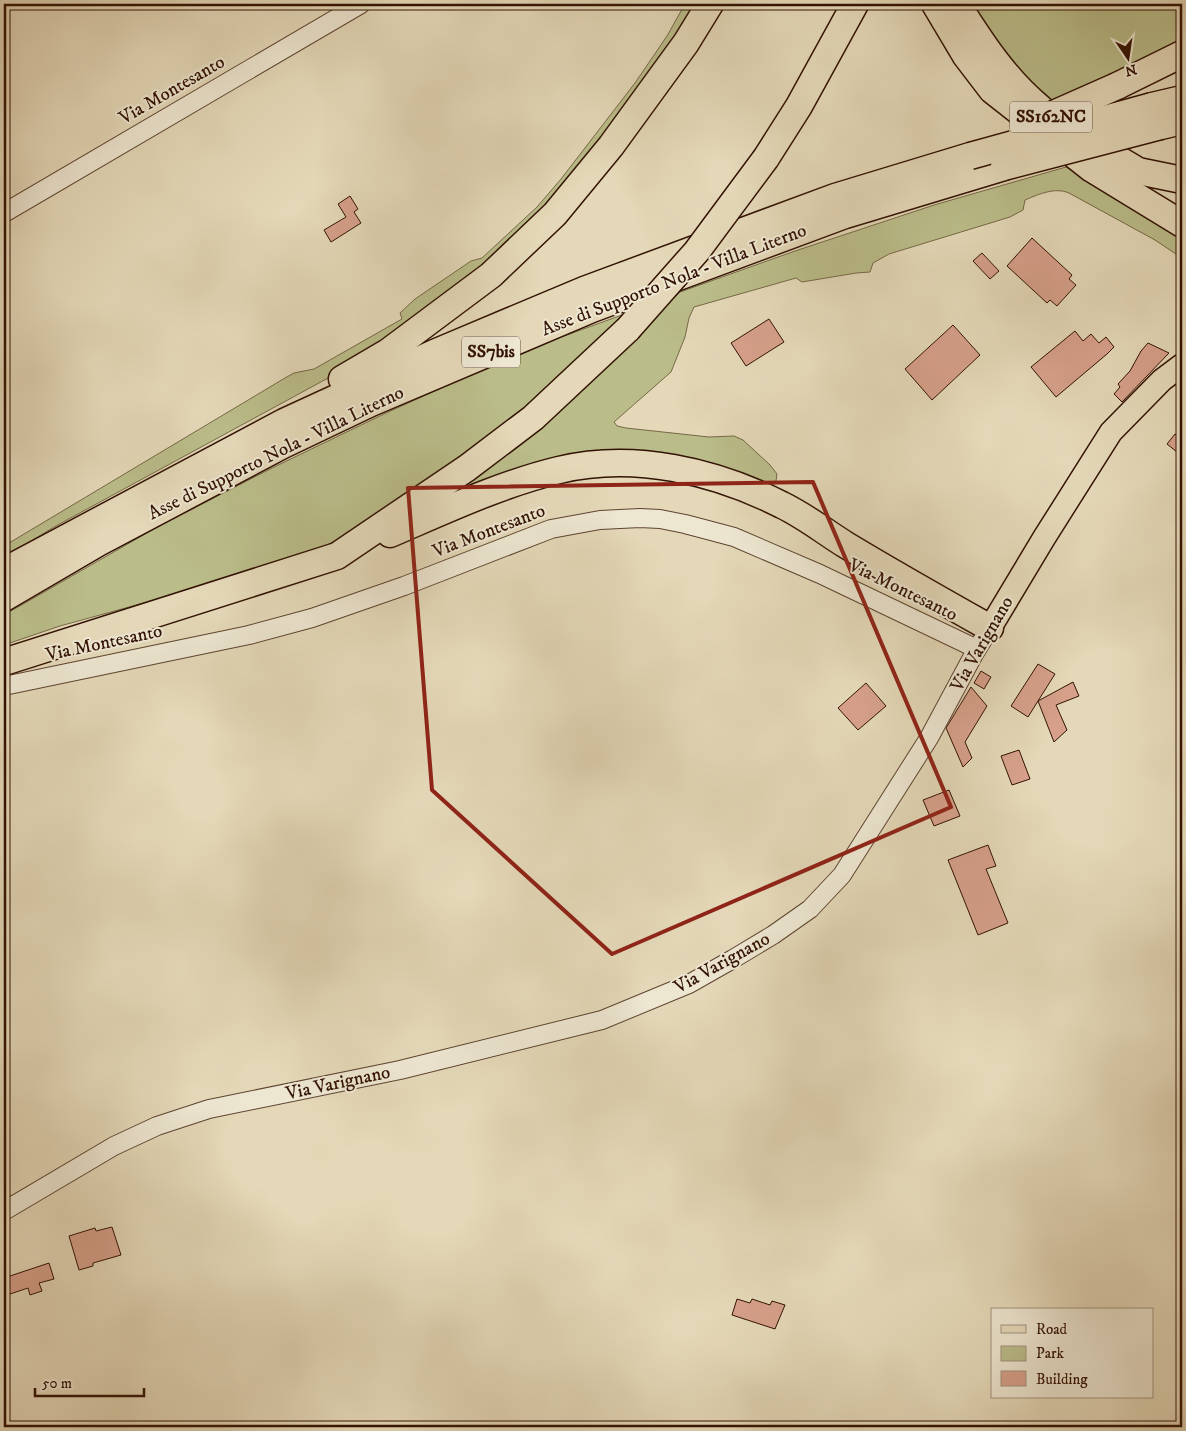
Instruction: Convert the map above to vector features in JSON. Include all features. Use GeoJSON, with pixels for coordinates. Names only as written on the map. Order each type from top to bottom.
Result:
{"type":"FeatureCollection","features":[{"type":"Feature","properties":{"kind":"highway"},"geometry":{"type":"LineString","coordinates":[[312,409],[343,377],[388,352],[490,275],[555,214],[611,146],[686,43],[710,4]]}},
{"type":"Feature","properties":{"kind":"highway"},"geometry":{"type":"LineString","coordinates":[[935,4],[966,56],[992,90],[1092,168],[1182,224]]}},
{"type":"Feature","properties":{"kind":"highway","name":"SS162NC"},"geometry":{"type":"LineString","coordinates":[[957,4],[1003,72],[1027,98],[1059,123],[1138,170],[1182,180]]}},
{"type":"Feature","properties":{"kind":"highway"},"geometry":{"type":"LineString","coordinates":[[336,556],[466,468],[533,418],[628,329],[697,251],[766,158],[799,106],[854,7]]}},
{"type":"Feature","properties":{"kind":"highway"},"geometry":{"type":"LineString","coordinates":[[970,156],[1018,130],[1117,86],[1182,54]]}},
{"type":"Feature","properties":{"kind":"highway","name":"Asse di Supporto Nola - Villa Literno"},"geometry":{"type":"LineString","coordinates":[[4,598],[98,543],[283,445],[371,403],[611,302],[844,215],[1165,117],[1182,99]]}},
{"type":"Feature","properties":{"kind":"highway","name":"Asse di Supporto Nola - Villa Literno"},"geometry":{"type":"LineString","coordinates":[[4,571],[284,422],[434,353],[584,290],[836,197],[970,156],[1165,117]]}},
{"type":"Feature","properties":{"kind":"highway"},"geometry":{"type":"LineString","coordinates":[[4,662],[336,556],[506,485],[561,469],[614,463],[666,466],[736,483],[784,506],[846,545],[983,639]]}},
{"type":"Feature","properties":{"kind":"main road","name":"Via Varignano"},"geometry":{"type":"LineString","coordinates":[[983,639],[1044,538],[1112,432],[1162,380],[1182,365]]}},
{"type":"Feature","properties":{"kind":"street","name":"Via Montesanto"},"geometry":{"type":"LineString","coordinates":[[4,213],[361,4]]}},
{"type":"Feature","properties":{"kind":"street","name":"Via Montesanto"},"geometry":{"type":"LineString","coordinates":[[4,686],[249,635],[312,618],[404,586],[551,529],[619,518],[660,520],[734,537],[820,574],[983,639]]}},
{"type":"Feature","properties":{"kind":"street","name":"Via Varignano"},"geometry":{"type":"LineString","coordinates":[[4,1211],[114,1146],[157,1126],[209,1109],[400,1070],[602,1020],[689,984],[733,960],[810,909],[842,875],[929,738],[983,639]]}},
{"type":"Feature","properties":{"kind":"highlighted area"},"geometry":{"type":"Polygon","coordinates":[[[813,482],[951,807],[612,954],[432,790],[408,488],[813,482]]]}},
{"type":"Feature","properties":{"kind":"green space"},"geometry":{"type":"Polygon","coordinates":[[[685,4],[701,4],[669,54],[518,240],[376,352],[54,527],[4,558],[4,546],[285,378],[294,373],[314,369],[402,319],[400,313],[415,299],[471,261],[482,258],[537,207],[561,179],[635,83],[667,36],[685,4]]]}},
{"type":"Feature","properties":{"kind":"green space"},"geometry":{"type":"Polygon","coordinates":[[[965,4],[1182,4],[1182,43],[1047,105],[965,4]]]}},
{"type":"Feature","properties":{"kind":"green space"},"geometry":{"type":"Polygon","coordinates":[[[1066,167],[1182,236],[1182,258],[1155,240],[1069,193],[1053,191],[1041,194],[1025,200],[1023,210],[1010,217],[889,254],[873,263],[870,272],[802,282],[796,278],[694,307],[689,318],[685,337],[671,372],[614,422],[617,426],[626,428],[709,437],[734,436],[743,440],[777,474],[776,481],[770,488],[656,459],[439,499],[519,446],[566,405],[680,292],[795,251],[934,205],[1066,167]]]}},
{"type":"Feature","properties":{"kind":"green space"},"geometry":{"type":"Polygon","coordinates":[[[630,312],[533,405],[386,512],[335,541],[306,555],[249,574],[60,626],[4,645],[4,615],[159,526],[272,468],[386,413],[523,351],[630,312]]]}},
{"type":"Feature","properties":{"kind":"building"},"geometry":{"type":"Polygon","coordinates":[[[350,196],[358,209],[354,212],[361,223],[331,242],[324,230],[346,217],[338,204],[350,196]]]}},
{"type":"Feature","properties":{"kind":"building"},"geometry":{"type":"Polygon","coordinates":[[[1032,238],[1072,275],[1069,279],[1076,285],[1057,306],[1050,300],[1047,303],[1007,266],[1032,238]]]}},
{"type":"Feature","properties":{"kind":"building"},"geometry":{"type":"Polygon","coordinates":[[[982,253],[999,271],[990,279],[973,261],[982,253]]]}},
{"type":"Feature","properties":{"kind":"building"},"geometry":{"type":"Polygon","coordinates":[[[769,319],[784,342],[746,366],[731,343],[769,319]]]}},
{"type":"Feature","properties":{"kind":"building"},"geometry":{"type":"Polygon","coordinates":[[[953,325],[980,355],[932,400],[905,369],[953,325]]]}},
{"type":"Feature","properties":{"kind":"building"},"geometry":{"type":"Polygon","coordinates":[[[1075,331],[1083,341],[1091,334],[1099,343],[1106,337],[1114,347],[1056,397],[1031,367],[1075,331]]]}},
{"type":"Feature","properties":{"kind":"building"},"geometry":{"type":"Polygon","coordinates":[[[1148,343],[1169,353],[1122,402],[1114,394],[1120,387],[1118,384],[1130,371],[1141,351],[1148,343]]]}},
{"type":"Feature","properties":{"kind":"building"},"geometry":{"type":"Polygon","coordinates":[[[1175,434],[1182,439],[1182,445],[1177,452],[1167,444],[1175,434]]]}},
{"type":"Feature","properties":{"kind":"building"},"geometry":{"type":"Polygon","coordinates":[[[1038,664],[1055,674],[1028,717],[1011,706],[1038,664]]]}},
{"type":"Feature","properties":{"kind":"building"},"geometry":{"type":"Polygon","coordinates":[[[981,671],[991,677],[984,689],[974,683],[981,671]]]}},
{"type":"Feature","properties":{"kind":"building"},"geometry":{"type":"Polygon","coordinates":[[[1073,682],[1079,696],[1056,705],[1067,730],[1054,742],[1038,701],[1073,682]]]}},
{"type":"Feature","properties":{"kind":"building"},"geometry":{"type":"Polygon","coordinates":[[[866,683],[886,706],[858,730],[838,708],[866,683]]]}},
{"type":"Feature","properties":{"kind":"building"},"geometry":{"type":"Polygon","coordinates":[[[971,687],[987,706],[965,742],[972,758],[963,767],[946,728],[971,687]]]}},
{"type":"Feature","properties":{"kind":"building"},"geometry":{"type":"Polygon","coordinates":[[[1019,750],[1030,779],[1012,785],[1001,756],[1019,750]]]}},
{"type":"Feature","properties":{"kind":"building"},"geometry":{"type":"Polygon","coordinates":[[[949,790],[960,816],[934,826],[923,800],[949,790]]]}},
{"type":"Feature","properties":{"kind":"building"},"geometry":{"type":"Polygon","coordinates":[[[988,845],[996,866],[986,869],[1008,923],[978,935],[948,860],[988,845]]]}},
{"type":"Feature","properties":{"kind":"building"},"geometry":{"type":"Polygon","coordinates":[[[112,1227],[121,1255],[93,1263],[93,1266],[79,1270],[69,1236],[95,1228],[96,1231],[112,1227]]]}},
{"type":"Feature","properties":{"kind":"building"},"geometry":{"type":"Polygon","coordinates":[[[49,1263],[54,1279],[39,1283],[42,1291],[30,1295],[28,1288],[4,1296],[4,1278],[49,1263]]]}},
{"type":"Feature","properties":{"kind":"building"},"geometry":{"type":"Polygon","coordinates":[[[737,1299],[750,1303],[752,1299],[770,1305],[772,1301],[785,1305],[775,1329],[732,1315],[737,1299]]]}}]}
